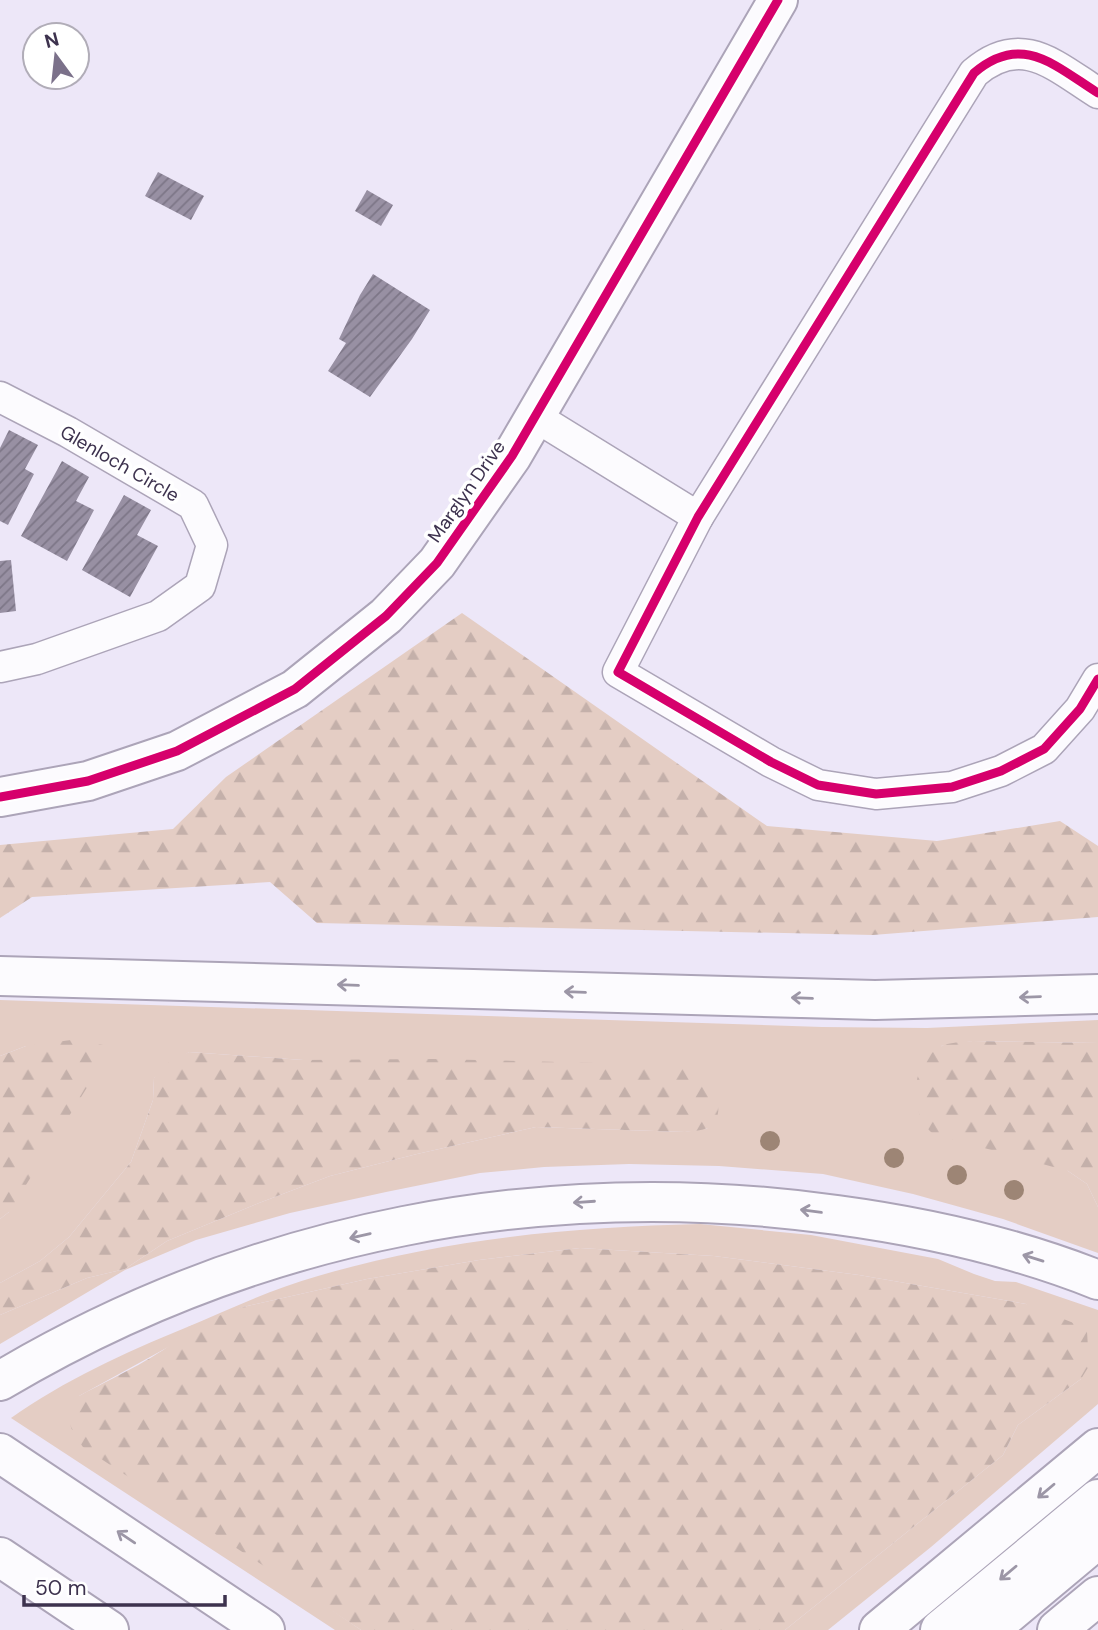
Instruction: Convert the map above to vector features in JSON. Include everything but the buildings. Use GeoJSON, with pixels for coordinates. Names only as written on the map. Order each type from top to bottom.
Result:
{"type":"FeatureCollection","features":[{"type":"Feature","properties":{"kind":"main road","name":"Marglyn Drive"},"geometry":{"type":"LineString","coordinates":[[0,797],[88,780],[177,751],[295,689],[386,616],[437,563],[512,456],[778,0]]}},
{"type":"Feature","properties":{"kind":"main road"},"geometry":{"type":"LineString","coordinates":[[0,976],[875,1000],[1098,994]]}},
{"type":"Feature","properties":{"kind":"main road"},"geometry":{"type":"LineString","coordinates":[[0,1381],[122,1316],[212,1279],[307,1249],[399,1227],[495,1210],[592,1202],[661,1201],[786,1208],[884,1221],[980,1242],[1074,1270],[1098,1280]]}},
{"type":"Feature","properties":{"kind":"main road"},"geometry":{"type":"LineString","coordinates":[[879,1630],[1098,1448]]}},
{"type":"Feature","properties":{"kind":"main road"},"geometry":{"type":"LineString","coordinates":[[8,1458],[264,1630]]}},
{"type":"Feature","properties":{"kind":"main road"},"geometry":{"type":"LineString","coordinates":[[940,1630],[1098,1499]]}},
{"type":"Feature","properties":{"kind":"main road"},"geometry":{"type":"LineString","coordinates":[[989,1630],[1098,1539]]}},
{"type":"Feature","properties":{"kind":"main road"},"geometry":{"type":"LineString","coordinates":[[0,1557],[109,1630]]}},
{"type":"Feature","properties":{"kind":"main road"},"geometry":{"type":"LineString","coordinates":[[1057,1630],[1098,1596]]}},
{"type":"Feature","properties":{"kind":"street"},"geometry":{"type":"LineString","coordinates":[[1098,93],[1041,57],[1017,53],[989,61],[975,73],[698,517],[618,672],[771,762],[818,785],[876,794],[952,787],[1001,771],[1044,749],[1080,709],[1098,679]]}},
{"type":"Feature","properties":{"kind":"street","name":"Glenloch Circle"},"geometry":{"type":"LineString","coordinates":[[0,397],[68,432],[193,505],[212,545],[200,586],[158,616],[37,659],[0,667]]}},
{"type":"Feature","properties":{"kind":"street"},"geometry":{"type":"LineString","coordinates":[[536,417],[698,517]]}},
{"type":"Feature","properties":{"kind":"green space"},"geometry":{"type":"Polygon","coordinates":[[[462,613],[767,826],[937,841],[1060,821],[1098,846],[1098,917],[873,935],[317,923],[270,882],[32,897],[0,918],[0,845],[173,829],[226,777],[462,613]]]}},
{"type":"Feature","properties":{"kind":"green space"},"geometry":{"type":"Polygon","coordinates":[[[0,1000],[822,1027],[927,1028],[1098,1020],[1098,1043],[973,1041],[941,1046],[1068,1171],[1087,1184],[1098,1207],[1098,1253],[1003,1219],[913,1194],[823,1174],[719,1166],[629,1164],[544,1167],[480,1173],[386,1192],[290,1213],[196,1240],[125,1270],[0,1344],[0,1315],[87,1278],[125,1269],[167,1241],[330,1176],[536,1127],[685,1132],[708,1128],[303,1060],[189,1052],[154,1078],[153,1100],[131,1162],[69,1237],[40,1261],[0,1283],[0,1219],[9,1212],[26,1046],[0,1056],[0,1000]]]}},
{"type":"Feature","properties":{"kind":"green space"},"geometry":{"type":"Polygon","coordinates":[[[71,1040],[103,1045],[108,1054],[9,1212],[0,1219],[0,1056],[26,1046],[71,1040]]]}},
{"type":"Feature","properties":{"kind":"green space"},"geometry":{"type":"Polygon","coordinates":[[[973,1041],[1098,1043],[1098,1207],[1087,1184],[1068,1171],[933,1134],[925,1125],[916,1101],[918,1076],[923,1064],[930,1054],[943,1045],[973,1041]]]}},
{"type":"Feature","properties":{"kind":"green space"},"geometry":{"type":"Polygon","coordinates":[[[189,1052],[303,1060],[433,1059],[684,1065],[706,1076],[715,1091],[718,1108],[714,1123],[699,1130],[685,1132],[536,1127],[330,1176],[167,1241],[125,1269],[87,1278],[0,1315],[0,1283],[40,1261],[69,1237],[131,1162],[153,1100],[154,1078],[164,1065],[189,1052]]]}},
{"type":"Feature","properties":{"kind":"green space"},"geometry":{"type":"Polygon","coordinates":[[[700,1224],[811,1235],[938,1259],[995,1281],[1016,1282],[1098,1310],[1098,1404],[931,1547],[828,1630],[785,1630],[1003,1455],[1018,1425],[1081,1379],[1026,1304],[859,1275],[714,1256],[580,1248],[479,1260],[367,1279],[243,1307],[185,1334],[170,1346],[79,1396],[279,1574],[361,1630],[335,1630],[11,1418],[52,1391],[117,1357],[267,1293],[318,1276],[412,1253],[507,1237],[603,1228],[700,1224]]]}},
{"type":"Feature","properties":{"kind":"green space"},"geometry":{"type":"Polygon","coordinates":[[[580,1248],[714,1256],[859,1275],[1026,1304],[1087,1331],[1089,1366],[1081,1379],[1018,1425],[1003,1455],[785,1630],[361,1630],[83,1447],[71,1428],[71,1410],[79,1396],[155,1355],[181,1336],[188,1327],[243,1307],[367,1279],[479,1260],[580,1248]]]}},
{"type":"Feature","properties":{"kind":"cycle path"},"geometry":{"type":"LineString","coordinates":[[0,797],[88,781],[177,751],[295,689],[386,616],[437,563],[512,456],[778,0]]}},
{"type":"Feature","properties":{"kind":"cycle path"},"geometry":{"type":"LineString","coordinates":[[1098,93],[1053,64],[1023,54],[1008,55],[991,61],[974,73],[698,517],[618,672],[771,762],[818,785],[876,794],[952,787],[1001,771],[1044,749],[1080,709],[1098,679]]}}]}
